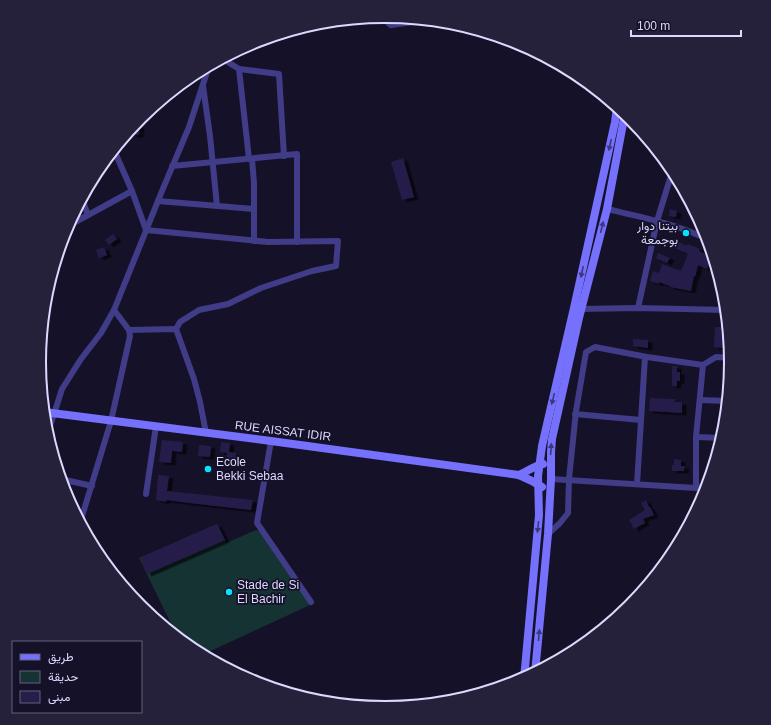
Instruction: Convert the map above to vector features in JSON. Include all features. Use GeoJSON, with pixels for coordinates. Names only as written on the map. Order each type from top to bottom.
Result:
{"type":"FeatureCollection","features":[{"type":"Feature","properties":{"kind":"main road"},"geometry":{"type":"LineString","coordinates":[[536,667],[548,534],[552,439],[616,113]]}},
{"type":"Feature","properties":{"kind":"main road"},"geometry":{"type":"LineString","coordinates":[[525,672],[539,515],[540,464],[545,433],[578,309],[607,209],[624,120]]}},
{"type":"Feature","properties":{"kind":"main road","name":"RUE AISSAT IDIR"},"geometry":{"type":"LineString","coordinates":[[50,413],[271,441],[519,475]]}},
{"type":"Feature","properties":{"kind":"main road"},"geometry":{"type":"LineString","coordinates":[[519,475],[540,464],[547,464],[551,466]]}},
{"type":"Feature","properties":{"kind":"main road"},"geometry":{"type":"LineString","coordinates":[[519,475],[539,486],[546,488],[551,482]]}},
{"type":"Feature","properties":{"kind":"street"},"geometry":{"type":"LineString","coordinates":[[227,62],[238,69],[279,74],[284,156]]}},
{"type":"Feature","properties":{"kind":"street"},"geometry":{"type":"LineString","coordinates":[[238,69],[254,183],[254,241]]}},
{"type":"Feature","properties":{"kind":"street"},"geometry":{"type":"LineString","coordinates":[[52,421],[62,389],[80,359],[101,333],[114,310],[189,127],[206,75]]}},
{"type":"Feature","properties":{"kind":"street"},"geometry":{"type":"LineString","coordinates":[[202,84],[213,162],[217,206]]}},
{"type":"Feature","properties":{"kind":"street"},"geometry":{"type":"LineString","coordinates":[[172,166],[297,154],[297,242]]}},
{"type":"Feature","properties":{"kind":"street"},"geometry":{"type":"LineString","coordinates":[[116,155],[132,191],[146,230]]}},
{"type":"Feature","properties":{"kind":"street"},"geometry":{"type":"LineString","coordinates":[[638,308],[657,221],[670,178]]}},
{"type":"Feature","properties":{"kind":"street"},"geometry":{"type":"LineString","coordinates":[[77,220],[132,191]]}},
{"type":"Feature","properties":{"kind":"street"},"geometry":{"type":"LineString","coordinates":[[158,201],[254,209]]}},
{"type":"Feature","properties":{"kind":"street"},"geometry":{"type":"LineString","coordinates":[[85,205],[88,214]]}},
{"type":"Feature","properties":{"kind":"street"},"geometry":{"type":"LineString","coordinates":[[607,209],[657,221],[700,236]]}},
{"type":"Feature","properties":{"kind":"street"},"geometry":{"type":"LineString","coordinates":[[146,230],[268,242],[338,242],[336,266],[312,271],[261,288],[228,304],[199,310],[180,322],[176,328]]}},
{"type":"Feature","properties":{"kind":"street"},"geometry":{"type":"LineString","coordinates":[[578,309],[638,308],[721,310]]}},
{"type":"Feature","properties":{"kind":"street"},"geometry":{"type":"LineString","coordinates":[[82,516],[111,421],[130,336],[129,330],[114,310]]}},
{"type":"Feature","properties":{"kind":"street"},"geometry":{"type":"LineString","coordinates":[[129,330],[176,328]]}},
{"type":"Feature","properties":{"kind":"street"},"geometry":{"type":"LineString","coordinates":[[176,328],[194,379],[206,433]]}},
{"type":"Feature","properties":{"kind":"street"},"geometry":{"type":"LineString","coordinates":[[548,534],[568,513],[569,479],[575,414],[586,352],[595,347],[645,357],[703,365],[716,357],[725,358]]}},
{"type":"Feature","properties":{"kind":"street"},"geometry":{"type":"LineString","coordinates":[[636,484],[645,357]]}},
{"type":"Feature","properties":{"kind":"street"},"geometry":{"type":"LineString","coordinates":[[696,488],[696,437],[703,365]]}},
{"type":"Feature","properties":{"kind":"street"},"geometry":{"type":"LineString","coordinates":[[700,400],[723,401]]}},
{"type":"Feature","properties":{"kind":"street"},"geometry":{"type":"LineString","coordinates":[[575,414],[641,420]]}},
{"type":"Feature","properties":{"kind":"street"},"geometry":{"type":"LineString","coordinates":[[146,494],[156,426]]}},
{"type":"Feature","properties":{"kind":"street"},"geometry":{"type":"LineString","coordinates":[[696,437],[716,438]]}},
{"type":"Feature","properties":{"kind":"street"},"geometry":{"type":"LineString","coordinates":[[271,441],[257,523],[311,602]]}},
{"type":"Feature","properties":{"kind":"street"},"geometry":{"type":"LineString","coordinates":[[551,482],[569,479],[696,488],[701,486]]}},
{"type":"Feature","properties":{"kind":"street"},"geometry":{"type":"LineString","coordinates":[[67,481],[92,486]]}},
{"type":"Feature","properties":{"kind":"green space","name":"Stade de Si El Bachir"},"geometry":{"type":"Polygon","coordinates":[[[217,524],[226,543],[256,530],[261,532],[310,605],[208,652],[172,627],[139,558],[217,524]]]}},
{"type":"Feature","properties":{"kind":"building"},"geometry":{"type":"Polygon","coordinates":[[[140,128],[139,135],[134,135],[140,128]]]}},
{"type":"Feature","properties":{"kind":"building"},"geometry":{"type":"Polygon","coordinates":[[[403,158],[414,197],[402,200],[391,162],[403,158]]]}},
{"type":"Feature","properties":{"kind":"building"},"geometry":{"type":"Polygon","coordinates":[[[670,209],[677,211],[676,217],[669,216],[670,209]]]}},
{"type":"Feature","properties":{"kind":"building"},"geometry":{"type":"Polygon","coordinates":[[[113,234],[117,239],[109,245],[105,240],[113,234]]]}},
{"type":"Feature","properties":{"kind":"building"},"geometry":{"type":"Polygon","coordinates":[[[675,240],[687,246],[688,244],[700,249],[699,251],[708,255],[711,267],[708,266],[707,269],[698,265],[691,291],[650,281],[653,271],[659,273],[662,264],[681,271],[688,254],[672,247],[675,240]]]}},
{"type":"Feature","properties":{"kind":"building"},"geometry":{"type":"Polygon","coordinates":[[[104,247],[107,255],[99,258],[96,250],[104,247]]]}},
{"type":"Feature","properties":{"kind":"building"},"geometry":{"type":"Polygon","coordinates":[[[658,253],[670,258],[667,263],[656,258],[658,253]]]}},
{"type":"Feature","properties":{"kind":"building"},"geometry":{"type":"Polygon","coordinates":[[[715,327],[721,327],[724,348],[714,347],[715,327]]]}},
{"type":"Feature","properties":{"kind":"building"},"geometry":{"type":"Polygon","coordinates":[[[633,339],[648,340],[648,348],[633,346],[633,339]]]}},
{"type":"Feature","properties":{"kind":"building"},"geometry":{"type":"Polygon","coordinates":[[[672,366],[677,366],[677,372],[680,372],[680,381],[677,381],[677,386],[672,386],[672,366]]]}},
{"type":"Feature","properties":{"kind":"building"},"geometry":{"type":"Polygon","coordinates":[[[650,398],[675,399],[675,402],[682,402],[682,413],[649,411],[650,398]]]}},
{"type":"Feature","properties":{"kind":"building"},"geometry":{"type":"Polygon","coordinates":[[[162,440],[183,442],[182,452],[172,451],[171,463],[159,462],[162,440]]]}},
{"type":"Feature","properties":{"kind":"building"},"geometry":{"type":"Polygon","coordinates":[[[221,442],[230,443],[229,452],[236,453],[235,463],[226,462],[227,453],[220,452],[221,442]]]}},
{"type":"Feature","properties":{"kind":"building"},"geometry":{"type":"Polygon","coordinates":[[[199,445],[211,446],[210,457],[198,456],[199,445]]]}},
{"type":"Feature","properties":{"kind":"building"},"geometry":{"type":"Polygon","coordinates":[[[674,459],[681,460],[681,466],[685,466],[684,471],[672,471],[674,459]]]}},
{"type":"Feature","properties":{"kind":"building"},"geometry":{"type":"Polygon","coordinates":[[[158,475],[169,476],[167,491],[253,500],[251,510],[156,500],[158,475]]]}},
{"type":"Feature","properties":{"kind":"building"},"geometry":{"type":"Polygon","coordinates":[[[646,500],[654,515],[643,519],[645,523],[634,529],[629,520],[645,510],[641,503],[646,500]]]}},
{"type":"Feature","properties":{"kind":"building"},"geometry":{"type":"Polygon","coordinates":[[[217,524],[225,540],[147,574],[140,558],[217,524]]]}},
{"type":"Feature","properties":{"kind":"place","name":"بيتنا دوار بوجمعة"},"geometry":{"type":"Point","coordinates":[686,233]}},
{"type":"Feature","properties":{"kind":"place","name":"Ecole Bekki Sebaa"},"geometry":{"type":"Point","coordinates":[208,469]}},
{"type":"Feature","properties":{"kind":"place","name":"Stade de Si El Bachir"},"geometry":{"type":"Point","coordinates":[229,592]}}]}
